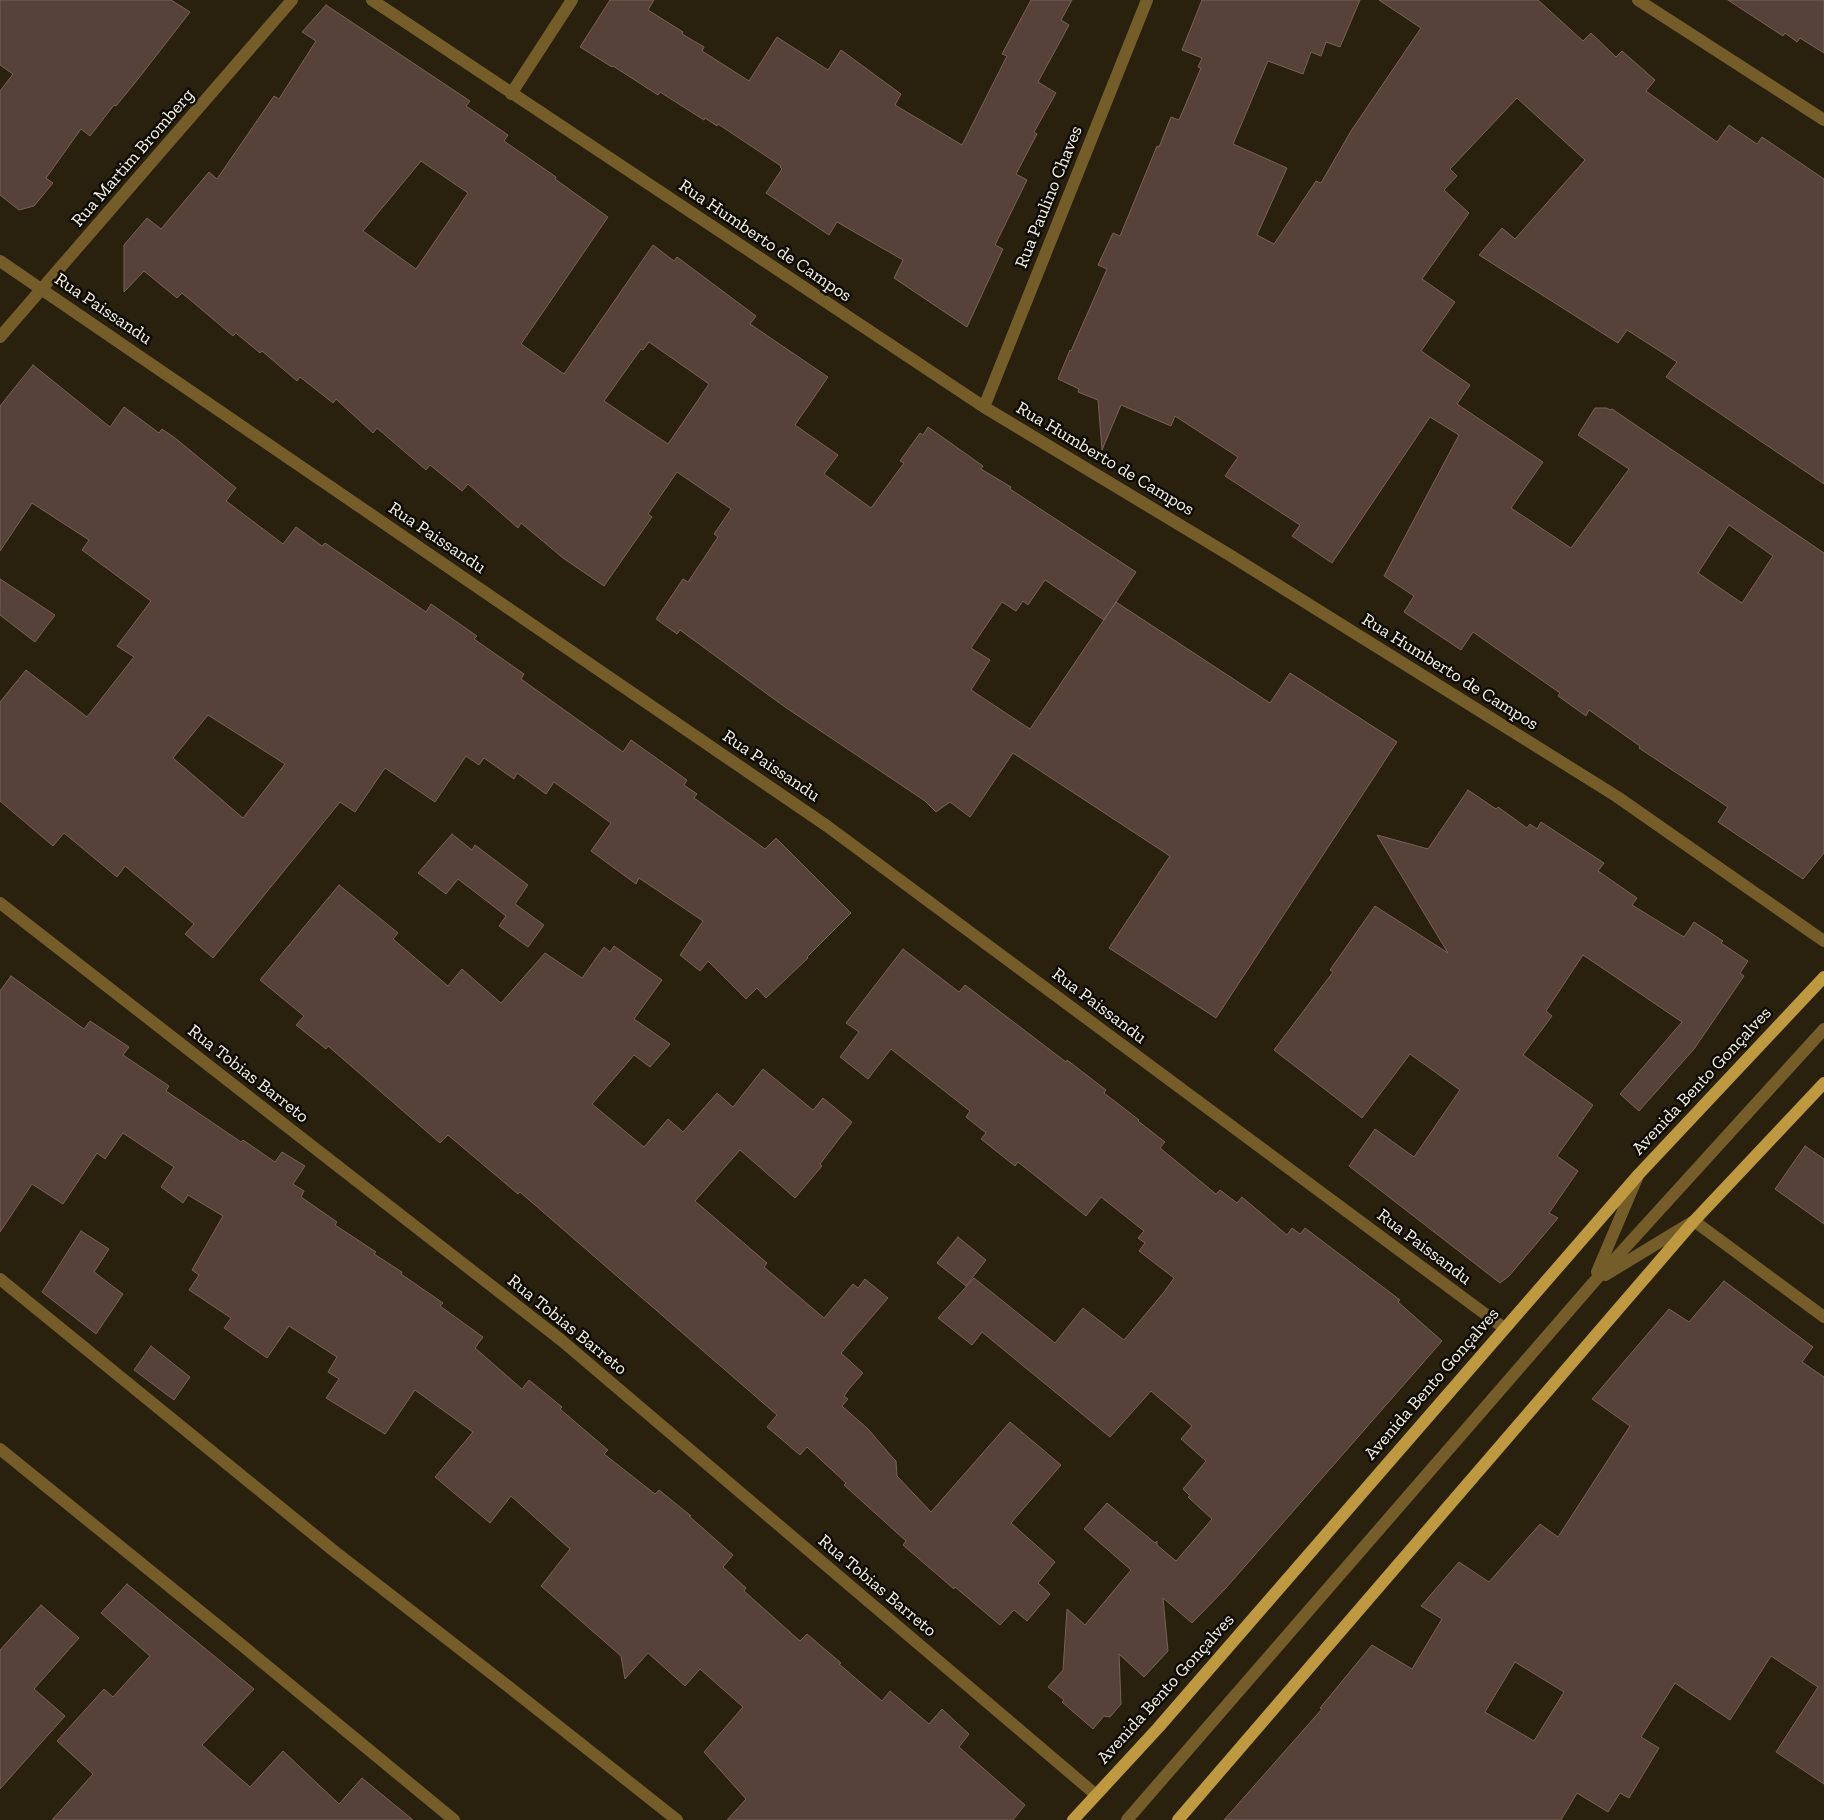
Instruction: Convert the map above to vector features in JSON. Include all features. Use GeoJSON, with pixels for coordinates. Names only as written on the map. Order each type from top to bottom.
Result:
{"type":"FeatureCollection","features":[{"type":"Feature","properties":{"kind":"main road","name":"Avenida Bento Gonçalves"},"geometry":{"type":"LineString","coordinates":[[1073,1820],[1164,1720],[1639,1174],[1824,977]]}},
{"type":"Feature","properties":{"kind":"main road"},"geometry":{"type":"LineString","coordinates":[[1178,1820],[1694,1221],[1824,1082]]}},
{"type":"Feature","properties":{"kind":"street","name":"Rua Martim Bromberg"},"geometry":{"type":"LineString","coordinates":[[0,337],[292,0]]}},
{"type":"Feature","properties":{"kind":"street","name":"Rua Humberto de Campos"},"geometry":{"type":"LineString","coordinates":[[372,0],[984,407],[1228,554],[1616,796],[1824,941]]}},
{"type":"Feature","properties":{"kind":"street"},"geometry":{"type":"LineString","coordinates":[[511,94],[572,0]]}},
{"type":"Feature","properties":{"kind":"street","name":"Rua Paulino Chaves"},"geometry":{"type":"LineString","coordinates":[[984,407],[1147,0]]}},
{"type":"Feature","properties":{"kind":"street"},"geometry":{"type":"LineString","coordinates":[[1638,0],[1824,120]]}},
{"type":"Feature","properties":{"kind":"street","name":"Rua Paissandu"},"geometry":{"type":"LineString","coordinates":[[0,261],[827,826],[1504,1328]]}},
{"type":"Feature","properties":{"kind":"street","name":"Rua Tobias Barreto"},"geometry":{"type":"LineString","coordinates":[[0,903],[561,1340],[1095,1794]]}},
{"type":"Feature","properties":{"kind":"street"},"geometry":{"type":"LineString","coordinates":[[1127,1820],[1592,1283],[1824,1029]]}},
{"type":"Feature","properties":{"kind":"street"},"geometry":{"type":"LineString","coordinates":[[1592,1283],[1639,1174]]}},
{"type":"Feature","properties":{"kind":"street"},"geometry":{"type":"LineString","coordinates":[[1592,1283],[1694,1221],[1824,1317]]}},
{"type":"Feature","properties":{"kind":"street"},"geometry":{"type":"LineString","coordinates":[[0,1279],[334,1551],[517,1693],[676,1820]]}},
{"type":"Feature","properties":{"kind":"street"},"geometry":{"type":"LineString","coordinates":[[0,1449],[454,1820]]}},
{"type":"Feature","properties":{"kind":"building"},"geometry":{"type":"Polygon","coordinates":[[[0,0],[171,0],[190,12],[138,79],[116,106],[114,105],[90,136],[81,129],[46,178],[53,183],[34,206],[19,210],[0,195],[0,91],[13,74],[0,65],[0,0]]]}},
{"type":"Feature","properties":{"kind":"building"},"geometry":{"type":"Polygon","coordinates":[[[610,0],[654,0],[648,10],[704,47],[702,51],[749,81],[777,37],[828,70],[841,50],[901,94],[895,105],[962,145],[1007,56],[1002,54],[1031,0],[1072,0],[1061,20],[1069,25],[1038,82],[1056,93],[1034,132],[1037,134],[1016,174],[1027,180],[995,245],[1003,249],[967,327],[894,278],[903,260],[837,222],[829,235],[766,193],[782,169],[781,166],[718,124],[717,126],[705,118],[704,120],[660,92],[658,95],[580,47],[610,0]]]}},
{"type":"Feature","properties":{"kind":"building"},"geometry":{"type":"Polygon","coordinates":[[[1202,0],[1360,0],[1340,47],[1326,42],[1321,56],[1311,52],[1303,74],[1268,61],[1233,144],[1287,168],[1257,235],[1274,244],[1316,181],[1321,183],[1351,131],[1421,28],[1379,0],[1538,0],[1583,41],[1591,33],[1616,57],[1622,51],[1655,80],[1646,91],[1717,142],[1729,125],[1757,144],[1762,137],[1824,179],[1824,484],[1666,377],[1677,362],[1627,330],[1618,343],[1479,255],[1502,228],[1515,239],[1585,160],[1517,98],[1450,169],[1457,176],[1444,190],[1469,213],[1422,279],[1455,302],[1421,351],[1470,385],[1457,404],[1543,462],[1511,508],[1571,548],[1629,469],[1578,435],[1595,408],[1607,408],[1612,409],[1824,553],[1824,853],[1803,879],[1718,822],[1728,807],[1639,748],[1640,746],[1589,710],[1586,716],[1558,696],[1560,693],[1473,632],[1461,650],[1404,612],[1414,596],[1384,576],[1459,435],[1430,417],[1332,563],[1292,536],[1300,525],[1225,476],[1238,457],[1175,416],[1171,426],[1121,405],[1102,450],[1098,400],[1078,392],[1079,389],[1058,379],[1107,269],[1098,265],[1113,233],[1120,236],[1157,146],[1159,147],[1171,117],[1179,120],[1201,68],[1198,67],[1202,58],[1182,50],[1202,0]],[[1729,525],[1698,573],[1742,603],[1773,556],[1729,525]]]}},
{"type":"Feature","properties":{"kind":"building"},"geometry":{"type":"Polygon","coordinates":[[[1728,0],[1824,0],[1824,53],[1800,38],[1797,42],[1785,33],[1783,36],[1728,0]]]}},
{"type":"Feature","properties":{"kind":"building"},"geometry":{"type":"Polygon","coordinates":[[[326,5],[470,101],[466,106],[508,135],[504,141],[556,177],[555,179],[608,217],[521,344],[564,374],[653,245],[674,261],[677,257],[756,316],[750,324],[828,377],[795,425],[838,455],[824,474],[871,508],[904,463],[900,461],[920,433],[923,435],[928,427],[983,466],[981,469],[1011,487],[1010,489],[1136,572],[1116,602],[1270,703],[1290,673],[1397,742],[1216,1018],[1109,948],[1170,856],[1013,753],[970,817],[950,802],[936,812],[925,801],[785,707],[680,630],[677,634],[656,619],[683,579],[688,582],[718,537],[714,534],[731,509],[677,472],[648,514],[652,517],[604,586],[563,558],[521,523],[518,528],[468,484],[462,491],[430,465],[426,470],[377,428],[373,433],[336,399],[333,403],[300,377],[297,381],[262,351],[260,353],[236,333],[233,336],[182,293],[177,298],[144,271],[124,292],[124,245],[147,218],[161,229],[209,172],[217,179],[274,96],[279,99],[316,41],[302,32],[326,5]],[[421,161],[363,231],[416,269],[468,193],[421,161]],[[649,342],[643,350],[641,349],[604,401],[668,444],[709,384],[649,342]],[[1045,580],[1028,605],[1023,601],[1016,611],[1002,602],[971,648],[990,660],[971,690],[1030,729],[1104,620],[1045,580]]]}},
{"type":"Feature","properties":{"kind":"building"},"geometry":{"type":"Polygon","coordinates":[[[33,365],[110,427],[124,407],[159,433],[162,429],[236,488],[226,501],[283,544],[296,527],[322,546],[325,543],[426,612],[431,604],[477,636],[474,639],[524,674],[521,679],[623,752],[631,740],[687,780],[684,785],[697,794],[694,798],[765,849],[776,838],[851,913],[766,998],[757,988],[746,999],[708,961],[700,971],[680,955],[703,921],[639,878],[636,884],[591,851],[611,823],[554,782],[546,794],[517,773],[514,779],[484,758],[479,765],[466,756],[435,802],[385,768],[355,812],[340,802],[213,958],[185,934],[194,924],[125,866],[117,877],[64,833],[53,846],[0,801],[0,702],[26,670],[87,717],[134,657],[117,646],[151,601],[82,550],[89,540],[32,503],[0,551],[0,406],[33,365]],[[208,715],[173,758],[243,818],[285,764],[208,715]]]}},
{"type":"Feature","properties":{"kind":"building"},"geometry":{"type":"Polygon","coordinates":[[[0,579],[55,615],[35,642],[0,615],[0,579]]]}},
{"type":"Feature","properties":{"kind":"building"},"geometry":{"type":"Polygon","coordinates":[[[1468,790],[1496,809],[1498,807],[1527,828],[1530,824],[1537,829],[1541,822],[1604,863],[1598,871],[1637,898],[1632,905],[1684,937],[1694,922],[1723,941],[1721,943],[1748,961],[1740,973],[1744,976],[1694,1049],[1639,1111],[1620,1094],[1682,1022],[1583,955],[1546,1011],[1552,1016],[1523,1055],[1593,1105],[1557,1156],[1578,1171],[1549,1213],[1558,1218],[1509,1276],[1500,1283],[1349,1166],[1375,1129],[1414,1157],[1460,1090],[1410,1054],[1362,1118],[1274,1050],[1333,972],[1330,970],[1375,906],[1448,953],[1377,835],[1428,849],[1468,790]]]}},
{"type":"Feature","properties":{"kind":"building"},"geometry":{"type":"Polygon","coordinates":[[[452,834],[472,850],[475,845],[528,885],[515,904],[544,925],[528,947],[499,926],[506,916],[458,879],[446,894],[418,873],[452,834]]]}},
{"type":"Feature","properties":{"kind":"building"},"geometry":{"type":"Polygon","coordinates":[[[339,885],[398,933],[393,939],[448,986],[462,969],[501,1003],[545,953],[582,978],[604,947],[610,952],[614,946],[662,980],[634,1019],[670,1044],[650,1067],[634,1055],[592,1104],[644,1147],[668,1119],[683,1132],[717,1093],[733,1107],[763,1069],[813,1110],[823,1098],[852,1122],[820,1164],[822,1166],[795,1198],[740,1150],[695,1201],[767,1263],[764,1267],[824,1318],[853,1284],[858,1288],[865,1279],[888,1298],[841,1353],[863,1373],[844,1396],[848,1399],[842,1406],[868,1429],[896,1461],[897,1476],[931,1512],[1010,1422],[1061,1465],[1011,1523],[1055,1562],[1038,1583],[1050,1594],[1027,1621],[1014,1610],[1000,1625],[955,1587],[954,1589],[903,1545],[906,1541],[844,1485],[846,1483],[807,1447],[800,1455],[767,1427],[777,1415],[520,1192],[518,1194],[448,1135],[440,1143],[328,1046],[326,1049],[296,1025],[304,1016],[260,980],[339,885]]]}},
{"type":"Feature","properties":{"kind":"building"},"geometry":{"type":"Polygon","coordinates":[[[903,949],[959,992],[965,985],[1106,1090],[1104,1093],[1165,1142],[1160,1148],[1216,1194],[1220,1190],[1237,1203],[1242,1197],[1287,1235],[1292,1228],[1300,1234],[1305,1228],[1400,1300],[1398,1302],[1442,1341],[1225,1589],[1192,1623],[1163,1598],[1168,1651],[1144,1677],[1119,1654],[1121,1704],[1110,1717],[1104,1716],[1093,1729],[1048,1687],[1063,1670],[1067,1609],[1085,1625],[1131,1570],[1084,1529],[1107,1503],[1155,1543],[1157,1541],[1157,1545],[1176,1561],[1212,1519],[1188,1497],[1190,1496],[1183,1489],[1206,1461],[1181,1439],[1192,1426],[1151,1391],[1110,1437],[982,1332],[972,1345],[938,1318],[974,1278],[1055,1343],[1083,1308],[1124,1340],[1174,1278],[1139,1251],[1145,1243],[1138,1238],[1144,1231],[1101,1197],[1086,1216],[1018,1162],[1015,1166],[981,1139],[986,1133],[966,1117],[970,1111],[891,1049],[868,1079],[840,1057],[859,1032],[846,1023],[903,949]]]}},
{"type":"Feature","properties":{"kind":"building"},"geometry":{"type":"Polygon","coordinates":[[[11,976],[84,1029],[90,1021],[129,1047],[123,1055],[169,1086],[166,1091],[241,1142],[243,1140],[275,1162],[282,1152],[305,1166],[293,1184],[304,1191],[301,1197],[337,1222],[335,1225],[376,1252],[374,1254],[402,1272],[401,1274],[443,1303],[440,1306],[483,1337],[475,1348],[522,1389],[529,1380],[562,1407],[560,1409],[608,1450],[604,1454],[655,1494],[659,1490],[691,1516],[689,1516],[733,1555],[723,1567],[746,1588],[744,1591],[800,1641],[807,1634],[882,1701],[890,1691],[929,1724],[942,1709],[969,1734],[959,1747],[1025,1805],[1013,1820],[727,1820],[746,1799],[704,1752],[743,1707],[700,1669],[685,1686],[648,1653],[625,1679],[621,1656],[541,1586],[570,1549],[511,1496],[490,1523],[435,1477],[473,1432],[415,1390],[385,1434],[326,1398],[339,1379],[328,1372],[337,1357],[289,1326],[267,1358],[224,1328],[231,1318],[189,1290],[199,1275],[192,1270],[223,1216],[188,1195],[183,1203],[161,1187],[174,1167],[123,1133],[105,1159],[97,1153],[63,1204],[32,1184],[0,1232],[0,991],[11,976]]]}},
{"type":"Feature","properties":{"kind":"building"},"geometry":{"type":"Polygon","coordinates":[[[1805,1146],[1824,1159],[1824,1224],[1775,1189],[1805,1146]]]}},
{"type":"Feature","properties":{"kind":"building"},"geometry":{"type":"Polygon","coordinates":[[[81,1231],[109,1249],[94,1272],[123,1294],[96,1334],[42,1292],[81,1231]]]}},
{"type":"Feature","properties":{"kind":"building"},"geometry":{"type":"Polygon","coordinates":[[[958,1237],[986,1260],[966,1286],[937,1263],[958,1237]]]}},
{"type":"Feature","properties":{"kind":"building"},"geometry":{"type":"Polygon","coordinates":[[[1724,1281],[1813,1347],[1802,1362],[1824,1377],[1824,1784],[1776,1752],[1818,1687],[1771,1656],[1730,1720],[1675,1683],[1641,1737],[1659,1748],[1629,1798],[1620,1793],[1608,1812],[1577,1793],[1561,1820],[1224,1820],[1322,1709],[1320,1708],[1372,1645],[1412,1669],[1442,1619],[1421,1606],[1459,1562],[1489,1582],[1540,1524],[1558,1537],[1630,1426],[1592,1399],[1669,1309],[1689,1322],[1724,1281]],[[1515,1662],[1485,1712],[1534,1741],[1564,1692],[1515,1662]]]}},
{"type":"Feature","properties":{"kind":"building"},"geometry":{"type":"Polygon","coordinates":[[[151,1346],[190,1377],[174,1400],[134,1370],[151,1346]]]}},
{"type":"Feature","properties":{"kind":"building"},"geometry":{"type":"Polygon","coordinates":[[[127,1584],[254,1689],[202,1745],[250,1787],[283,1751],[339,1804],[362,1778],[413,1820],[52,1820],[93,1774],[57,1741],[104,1689],[113,1697],[150,1656],[101,1613],[127,1584]]]}},
{"type":"Feature","properties":{"kind":"building"},"geometry":{"type":"Polygon","coordinates":[[[41,1605],[79,1638],[34,1689],[65,1716],[0,1789],[0,1650],[41,1605]]]}}]}
